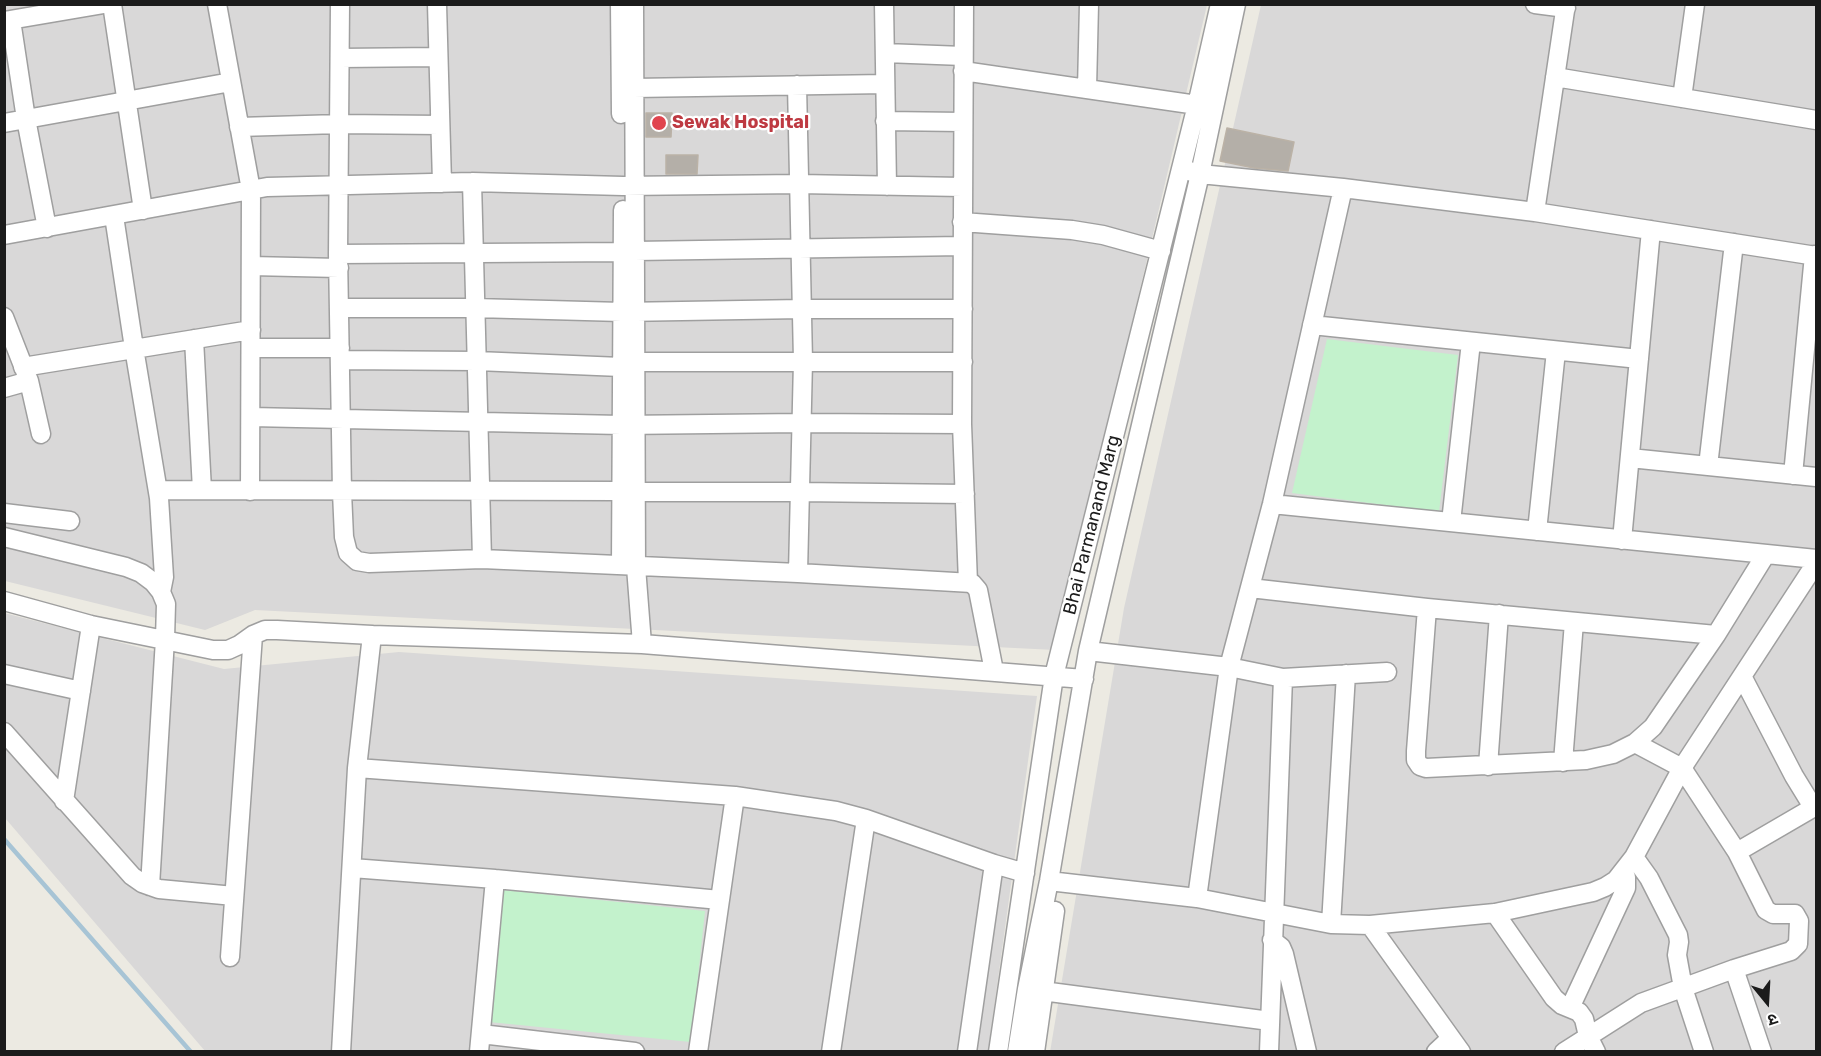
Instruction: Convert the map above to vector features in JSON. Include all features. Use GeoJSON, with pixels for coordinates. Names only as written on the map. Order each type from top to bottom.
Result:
{"type":"FeatureCollection","features":[{"type":"Feature","properties":{"kind":"street"},"geometry":{"type":"LineString","coordinates":[[47,228],[8,20],[104,4]]}},
{"type":"Feature","properties":{"kind":"street"},"geometry":{"type":"LineString","coordinates":[[112,4],[144,210]]}},
{"type":"Feature","properties":{"kind":"street"},"geometry":{"type":"LineString","coordinates":[[217,4],[251,190],[250,491]]}},
{"type":"Feature","properties":{"kind":"street"},"geometry":{"type":"LineString","coordinates":[[340,4],[339,308],[342,492],[348,553],[357,561],[369,563],[482,559],[968,583],[976,586],[978,590],[994,671]]}},
{"type":"Feature","properties":{"kind":"street"},"geometry":{"type":"LineString","coordinates":[[437,4],[442,183]]}},
{"type":"Feature","properties":{"kind":"street"},"geometry":{"type":"LineString","coordinates":[[620,4],[634,88],[629,186]]}},
{"type":"Feature","properties":{"kind":"street"},"geometry":{"type":"LineString","coordinates":[[634,4],[627,51],[628,566],[642,644]]}},
{"type":"Feature","properties":{"kind":"street"},"geometry":{"type":"LineString","coordinates":[[884,4],[887,186]]}},
{"type":"Feature","properties":{"kind":"street"},"geometry":{"type":"LineString","coordinates":[[964,4],[962,424],[968,583]]}},
{"type":"Feature","properties":{"kind":"street"},"geometry":{"type":"LineString","coordinates":[[1087,89],[1089,4]]}},
{"type":"Feature","properties":{"kind":"street","name":"Bhai Parmanand Marg"},"geometry":{"type":"LineString","coordinates":[[998,1052],[1054,676],[1197,105],[1220,4]]}},
{"type":"Feature","properties":{"kind":"street","name":"Bhai Parmanand Marg"},"geometry":{"type":"LineString","coordinates":[[1017,1052],[1035,990],[1054,882],[1088,651],[1200,174],[1236,4]]}},
{"type":"Feature","properties":{"kind":"street"},"geometry":{"type":"LineString","coordinates":[[1535,4],[1566,6],[1535,212]]}},
{"type":"Feature","properties":{"kind":"street"},"geometry":{"type":"LineString","coordinates":[[1682,98],[1695,4]]}},
{"type":"Feature","properties":{"kind":"street"},"geometry":{"type":"LineString","coordinates":[[885,53],[963,64],[1087,89],[1197,105]]}},
{"type":"Feature","properties":{"kind":"street"},"geometry":{"type":"LineString","coordinates":[[340,58],[438,57]]}},
{"type":"Feature","properties":{"kind":"street"},"geometry":{"type":"LineString","coordinates":[[1555,77],[1816,120]]}},
{"type":"Feature","properties":{"kind":"street"},"geometry":{"type":"LineString","coordinates":[[4,123],[231,82]]}},
{"type":"Feature","properties":{"kind":"street"},"geometry":{"type":"LineString","coordinates":[[634,88],[885,84]]}},
{"type":"Feature","properties":{"kind":"street"},"geometry":{"type":"LineString","coordinates":[[797,85],[803,361],[798,573]]}},
{"type":"Feature","properties":{"kind":"street"},"geometry":{"type":"LineString","coordinates":[[885,121],[963,122]]}},
{"type":"Feature","properties":{"kind":"street"},"geometry":{"type":"LineString","coordinates":[[239,127],[339,124],[440,125]]}},
{"type":"Feature","properties":{"kind":"street"},"geometry":{"type":"LineString","coordinates":[[1181,169],[1200,174],[1343,188],[1535,212],[1815,256],[1810,356],[1794,475]]}},
{"type":"Feature","properties":{"kind":"street"},"geometry":{"type":"LineString","coordinates":[[472,182],[482,559]]}},
{"type":"Feature","properties":{"kind":"street"},"geometry":{"type":"LineString","coordinates":[[4,235],[267,187],[472,182],[629,186],[799,184],[962,187]]}},
{"type":"Feature","properties":{"kind":"street"},"geometry":{"type":"LineString","coordinates":[[1197,898],[1229,667],[1272,504],[1343,188]]}},
{"type":"Feature","properties":{"kind":"street"},"geometry":{"type":"LineString","coordinates":[[114,216],[158,490],[164,569],[161,592]]}},
{"type":"Feature","properties":{"kind":"street"},"geometry":{"type":"LineString","coordinates":[[962,222],[1072,230],[1103,235],[1161,250]]}},
{"type":"Feature","properties":{"kind":"street"},"geometry":{"type":"LineString","coordinates":[[1622,540],[1651,230]]}},
{"type":"Feature","properties":{"kind":"street"},"geometry":{"type":"LineString","coordinates":[[1708,466],[1734,243]]}},
{"type":"Feature","properties":{"kind":"street"},"geometry":{"type":"LineString","coordinates":[[251,266],[474,252],[962,246]]}},
{"type":"Feature","properties":{"kind":"street"},"geometry":{"type":"LineString","coordinates":[[339,308],[629,311],[963,309]]}},
{"type":"Feature","properties":{"kind":"street"},"geometry":{"type":"LineString","coordinates":[[4,317],[26,374],[41,434]]}},
{"type":"Feature","properties":{"kind":"street"},"geometry":{"type":"LineString","coordinates":[[1312,325],[1640,360]]}},
{"type":"Feature","properties":{"kind":"street"},"geometry":{"type":"LineString","coordinates":[[194,339],[202,490]]}},
{"type":"Feature","properties":{"kind":"street"},"geometry":{"type":"LineString","coordinates":[[4,388],[26,374],[134,348],[194,339],[251,339],[340,354],[477,361],[628,365],[803,361],[963,362]]}},
{"type":"Feature","properties":{"kind":"street"},"geometry":{"type":"LineString","coordinates":[[1450,522],[1471,342]]}},
{"type":"Feature","properties":{"kind":"street"},"geometry":{"type":"LineString","coordinates":[[1537,531],[1556,351]]}},
{"type":"Feature","properties":{"kind":"street"},"geometry":{"type":"LineString","coordinates":[[251,417],[628,424],[962,424]]}},
{"type":"Feature","properties":{"kind":"street"},"geometry":{"type":"LineString","coordinates":[[1630,458],[1816,477]]}},
{"type":"Feature","properties":{"kind":"street"},"geometry":{"type":"LineString","coordinates":[[158,490],[800,492],[965,495]]}},
{"type":"Feature","properties":{"kind":"street"},"geometry":{"type":"LineString","coordinates":[[1054,882],[1197,898],[1331,924],[1370,925],[1495,913],[1593,892],[1605,887],[1616,880],[1629,864],[1682,768],[1743,678],[1816,561],[1272,504]]}},
{"type":"Feature","properties":{"kind":"street"},"geometry":{"type":"LineString","coordinates":[[4,513],[70,521]]}},
{"type":"Feature","properties":{"kind":"street"},"geometry":{"type":"LineString","coordinates":[[4,537],[126,567],[141,573],[153,582],[166,603],[150,886]]}},
{"type":"Feature","properties":{"kind":"street"},"geometry":{"type":"LineString","coordinates":[[1428,608],[1416,760],[1420,766],[1426,768],[1488,766],[1586,760],[1613,754],[1635,743],[1653,727],[1716,635],[1766,554]]}},
{"type":"Feature","properties":{"kind":"street"},"geometry":{"type":"LineString","coordinates":[[1250,588],[1428,608],[1716,635]]}},
{"type":"Feature","properties":{"kind":"street"},"geometry":{"type":"LineString","coordinates":[[4,601],[91,626],[213,650],[228,650],[265,630],[277,630],[642,644],[1084,679]]}},
{"type":"Feature","properties":{"kind":"street"},"geometry":{"type":"LineString","coordinates":[[1488,766],[1499,614]]}},
{"type":"Feature","properties":{"kind":"street"},"geometry":{"type":"LineString","coordinates":[[1563,762],[1574,622]]}},
{"type":"Feature","properties":{"kind":"street"},"geometry":{"type":"LineString","coordinates":[[64,801],[91,626]]}},
{"type":"Feature","properties":{"kind":"street"},"geometry":{"type":"LineString","coordinates":[[230,957],[253,635]]}},
{"type":"Feature","properties":{"kind":"street"},"geometry":{"type":"LineString","coordinates":[[341,1052],[357,768],[372,635]]}},
{"type":"Feature","properties":{"kind":"street"},"geometry":{"type":"LineString","coordinates":[[1088,651],[1229,667],[1283,678],[1387,672]]}},
{"type":"Feature","properties":{"kind":"street"},"geometry":{"type":"LineString","coordinates":[[4,674],[81,691]]}},
{"type":"Feature","properties":{"kind":"street"},"geometry":{"type":"LineString","coordinates":[[1331,924],[1346,674]]}},
{"type":"Feature","properties":{"kind":"street"},"geometry":{"type":"LineString","coordinates":[[1269,1052],[1283,678]]}},
{"type":"Feature","properties":{"kind":"street"},"geometry":{"type":"LineString","coordinates":[[1737,852],[1815,807],[1794,776],[1743,678]]}},
{"type":"Feature","properties":{"kind":"street"},"geometry":{"type":"LineString","coordinates":[[4,732],[132,876],[142,884],[159,889],[234,896]]}},
{"type":"Feature","properties":{"kind":"street"},"geometry":{"type":"LineString","coordinates":[[1564,1052],[1592,1044],[1641,1003],[1791,951],[1798,944],[1798,921],[1795,914],[1773,914],[1766,910],[1737,852],[1682,768],[1635,743]]}},
{"type":"Feature","properties":{"kind":"street"},"geometry":{"type":"LineString","coordinates":[[357,768],[735,796],[836,811],[1025,873]]}},
{"type":"Feature","properties":{"kind":"street"},"geometry":{"type":"LineString","coordinates":[[698,1052],[735,796]]}},
{"type":"Feature","properties":{"kind":"street"},"geometry":{"type":"LineString","coordinates":[[831,1052],[866,819]]}},
{"type":"Feature","properties":{"kind":"street"},"geometry":{"type":"LineString","coordinates":[[967,1052],[994,864]]}},
{"type":"Feature","properties":{"kind":"street"},"geometry":{"type":"LineString","coordinates":[[1629,864],[1649,878],[1678,935],[1677,955],[1683,988],[1704,1052]]}},
{"type":"Feature","properties":{"kind":"street"},"geometry":{"type":"LineString","coordinates":[[1570,1008],[1626,888],[1629,864]]}},
{"type":"Feature","properties":{"kind":"street"},"geometry":{"type":"LineString","coordinates":[[352,868],[720,900]]}},
{"type":"Feature","properties":{"kind":"street"},"geometry":{"type":"LineString","coordinates":[[495,879],[480,1043],[635,1052]]}},
{"type":"Feature","properties":{"kind":"street"},"geometry":{"type":"LineString","coordinates":[[1495,913],[1548,991],[1562,1005],[1578,1012],[1584,1019],[1592,1044]]}},
{"type":"Feature","properties":{"kind":"street"},"geometry":{"type":"LineString","coordinates":[[1370,925],[1456,1045],[1436,1052]]}},
{"type":"Feature","properties":{"kind":"street"},"geometry":{"type":"LineString","coordinates":[[1272,939],[1281,947],[1284,954],[1307,1052]]}},
{"type":"Feature","properties":{"kind":"street"},"geometry":{"type":"LineString","coordinates":[[1734,969],[1761,1052]]}},
{"type":"Feature","properties":{"kind":"street"},"geometry":{"type":"LineString","coordinates":[[1035,1052],[1035,990],[1270,1021]]}},
{"type":"Feature","properties":{"kind":"shaded area"},"geometry":{"type":"Polygon","coordinates":[[[5,5],[1207,5],[1055,650],[255,610],[205,630],[5,581],[5,5]]]}},
{"type":"Feature","properties":{"kind":"shaded area"},"geometry":{"type":"Polygon","coordinates":[[[1261,5],[1816,5],[1816,1051],[1050,1052],[1124,608],[1261,5]]]}},
{"type":"Feature","properties":{"kind":"shaded area"},"geometry":{"type":"Polygon","coordinates":[[[4,613],[224,669],[399,652],[1037,696],[988,1051],[205,1051],[5,818],[4,613]]]}},
{"type":"Feature","properties":{"kind":"green space"},"geometry":{"type":"Polygon","coordinates":[[[1327,339],[1458,355],[1439,512],[1292,493],[1327,339]]]}},
{"type":"Feature","properties":{"kind":"green space"},"geometry":{"type":"Polygon","coordinates":[[[503,890],[705,911],[691,1042],[489,1022],[503,890]]]}},
{"type":"Feature","properties":{"kind":"building"},"geometry":{"type":"Polygon","coordinates":[[[646,113],[672,113],[671,137],[646,137],[646,113]]]}},
{"type":"Feature","properties":{"kind":"building"},"geometry":{"type":"Polygon","coordinates":[[[1227,128],[1294,142],[1288,171],[1254,168],[1220,161],[1227,128]]]}},
{"type":"Feature","properties":{"kind":"building"},"geometry":{"type":"Polygon","coordinates":[[[666,155],[698,155],[697,174],[666,174],[666,155]]]}},
{"type":"Feature","properties":{"kind":"waterway"},"geometry":{"type":"LineString","coordinates":[[4,839],[191,1052]]}},
{"type":"Feature","properties":{"kind":"place","name":"Sewak Hospital"},"geometry":{"type":"Point","coordinates":[659,123]}}]}
